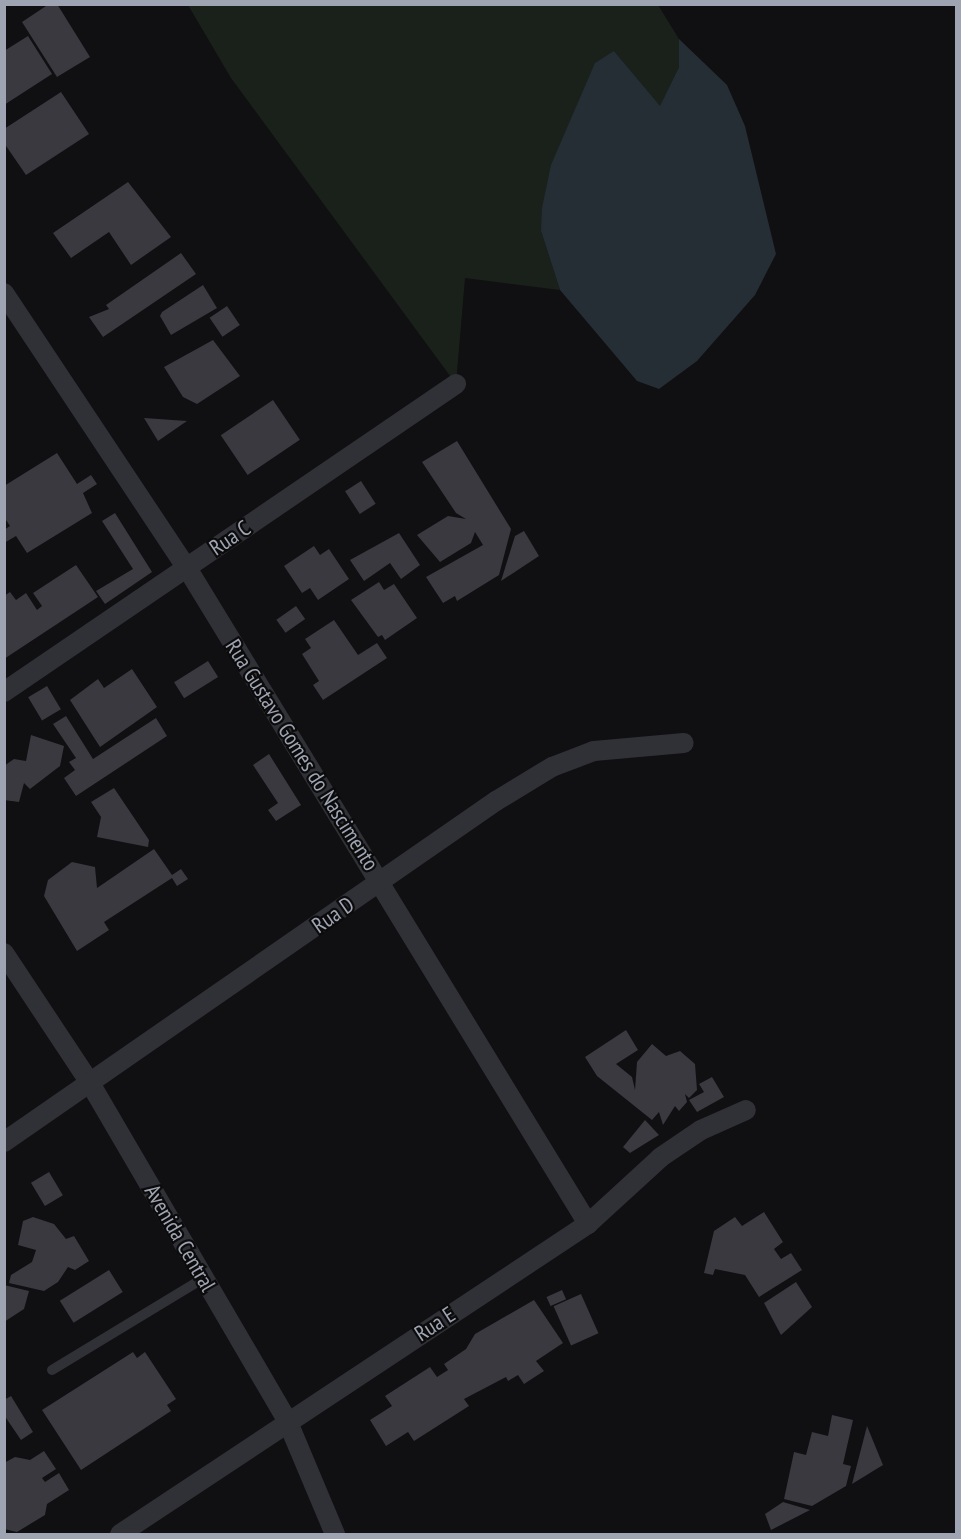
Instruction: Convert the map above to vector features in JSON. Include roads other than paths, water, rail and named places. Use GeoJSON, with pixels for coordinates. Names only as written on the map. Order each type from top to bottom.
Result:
{"type":"FeatureCollection","features":[{"type":"Feature","properties":{"kind":"street","name":"Rua Gustavo Gomes do Nascimento"},"geometry":{"type":"LineString","coordinates":[[4,293],[187,568],[588,1224]]}},
{"type":"Feature","properties":{"kind":"street","name":"Rua C"},"geometry":{"type":"LineString","coordinates":[[4,692],[456,384]]}},
{"type":"Feature","properties":{"kind":"street","name":"Rua D"},"geometry":{"type":"LineString","coordinates":[[4,1142],[380,882],[552,767],[594,752],[684,743]]}},
{"type":"Feature","properties":{"kind":"street","name":"Avenida Central"},"geometry":{"type":"LineString","coordinates":[[4,952],[90,1083],[287,1420],[335,1534]]}},
{"type":"Feature","properties":{"kind":"street","name":"Rua E"},"geometry":{"type":"LineString","coordinates":[[120,1534],[287,1420],[588,1224],[661,1157],[701,1130],[746,1110]]}},
{"type":"Feature","properties":{"kind":"lane"},"geometry":{"type":"LineString","coordinates":[[52,1370],[204,1278]]}}]}
